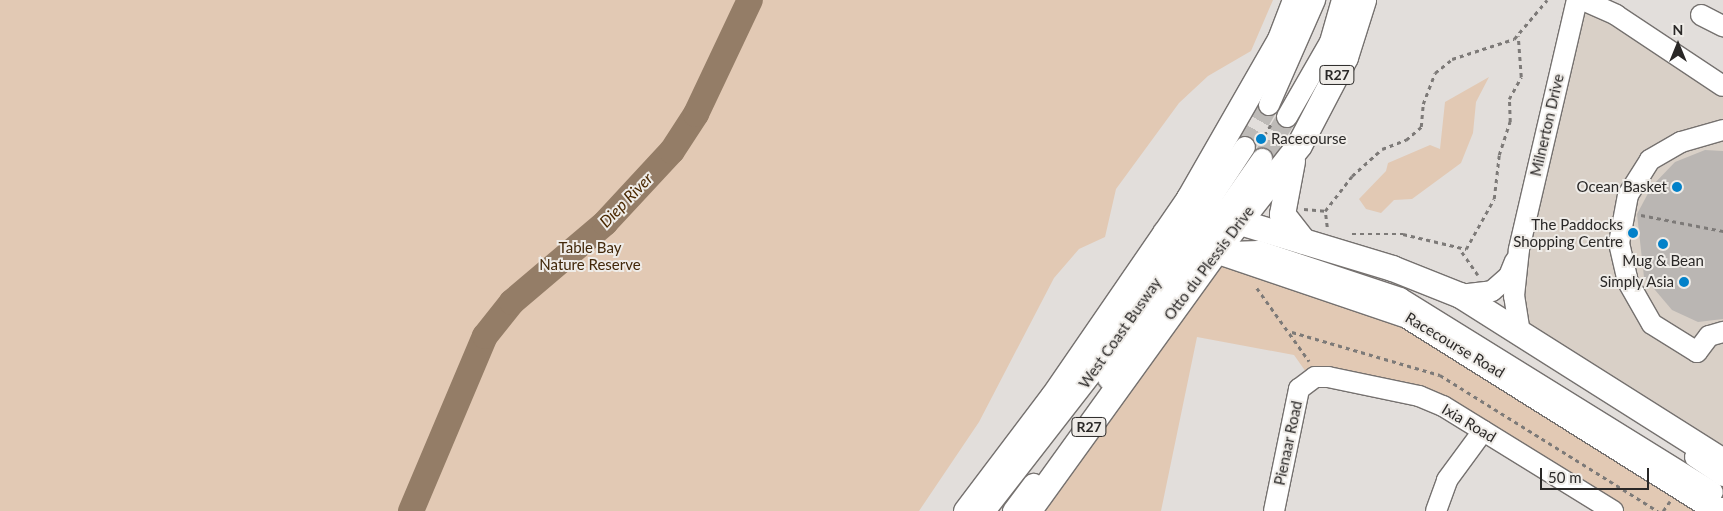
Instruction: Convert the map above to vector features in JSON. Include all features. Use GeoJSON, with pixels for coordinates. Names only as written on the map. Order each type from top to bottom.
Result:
{"type":"FeatureCollection","features":[{"type":"Feature","properties":{"kind":"main road","name":"Otto du Plessis Drive"},"geometry":{"type":"LineString","coordinates":[[1028,511],[1190,243],[1215,209],[1294,0]]}},
{"type":"Feature","properties":{"kind":"main road","name":"Otto du Plessis Drive"},"geometry":{"type":"LineString","coordinates":[[966,511],[1053,396],[1190,243],[1215,209],[1299,145],[1345,57],[1363,0]]}},
{"type":"Feature","properties":{"kind":"main road"},"geometry":{"type":"LineString","coordinates":[[1299,145],[1282,209],[1285,222],[1303,241]]}},
{"type":"Feature","properties":{"kind":"main road"},"geometry":{"type":"LineString","coordinates":[[1215,209],[1303,241],[1392,268],[1460,295],[1723,460]]}},
{"type":"Feature","properties":{"kind":"main road","name":"Racecourse Road"},"geometry":{"type":"LineString","coordinates":[[1190,243],[1332,286],[1407,315],[1720,511]]}},
{"type":"Feature","properties":{"kind":"street"},"geometry":{"type":"LineString","coordinates":[[1269,105],[1315,0]]}},
{"type":"Feature","properties":{"kind":"street"},"geometry":{"type":"LineString","coordinates":[[1287,117],[1330,42],[1342,0]]}},
{"type":"Feature","properties":{"kind":"street","name":"Milnerton Drive"},"geometry":{"type":"LineString","coordinates":[[1520,333],[1514,296],[1519,250],[1577,0]]}},
{"type":"Feature","properties":{"kind":"street"},"geometry":{"type":"LineString","coordinates":[[1583,0],[1605,4],[1723,86]]}},
{"type":"Feature","properties":{"kind":"street"},"geometry":{"type":"LineString","coordinates":[[1701,14],[1723,26]]}},
{"type":"Feature","properties":{"kind":"street"},"geometry":{"type":"LineString","coordinates":[[1723,130],[1681,142],[1650,160],[1628,195],[1620,243],[1628,282],[1652,324],[1697,352],[1709,336],[1723,332]]}},
{"type":"Feature","properties":{"kind":"street"},"geometry":{"type":"LineString","coordinates":[[1215,209],[1245,147]]}},
{"type":"Feature","properties":{"kind":"street"},"geometry":{"type":"LineString","coordinates":[[1215,209],[1262,159]]}},
{"type":"Feature","properties":{"kind":"street"},"geometry":{"type":"LineString","coordinates":[[1215,209],[1284,244],[1430,292],[1511,338],[1723,476]]}},
{"type":"Feature","properties":{"kind":"street"},"geometry":{"type":"LineString","coordinates":[[1190,243],[1259,251],[1400,298],[1723,498]]}},
{"type":"Feature","properties":{"kind":"street","name":"West Coast Busway"},"geometry":{"type":"LineString","coordinates":[[985,511],[1115,344],[1190,243]]}},
{"type":"Feature","properties":{"kind":"street","name":"West Coast Busway"},"geometry":{"type":"LineString","coordinates":[[1013,511],[1190,243]]}},
{"type":"Feature","properties":{"kind":"street","name":"Milnerton Drive"},"geometry":{"type":"LineString","coordinates":[[1460,295],[1492,291],[1502,284],[1519,250]]}},
{"type":"Feature","properties":{"kind":"street","name":"Ixia Road"},"geometry":{"type":"LineString","coordinates":[[1313,378],[1420,396],[1483,431],[1613,511]]}},
{"type":"Feature","properties":{"kind":"street","name":"Pienaar Road"},"geometry":{"type":"LineString","coordinates":[[1274,511],[1299,389],[1313,378]]}},
{"type":"Feature","properties":{"kind":"street"},"geometry":{"type":"LineString","coordinates":[[1436,511],[1447,480],[1483,431]]}},
{"type":"Feature","properties":{"kind":"street"},"geometry":{"type":"LineString","coordinates":[[1689,439],[1723,443]]}},
{"type":"Feature","properties":{"kind":"path"},"geometry":{"type":"LineString","coordinates":[[1336,230],[1324,223],[1325,211],[1382,148],[1406,140],[1421,127],[1425,96],[1442,67],[1459,57],[1498,48],[1518,36],[1547,0]]}},
{"type":"Feature","properties":{"kind":"path"},"geometry":{"type":"LineString","coordinates":[[1462,252],[1494,199],[1499,155],[1510,122],[1509,99],[1521,77],[1518,36]]}},
{"type":"Feature","properties":{"kind":"path"},"geometry":{"type":"LineString","coordinates":[[1298,210],[1325,211]]}},
{"type":"Feature","properties":{"kind":"path"},"geometry":{"type":"LineString","coordinates":[[1637,214],[1723,231]]}},
{"type":"Feature","properties":{"kind":"path"},"geometry":{"type":"LineString","coordinates":[[1344,232],[1403,234],[1462,252],[1484,278]]}},
{"type":"Feature","properties":{"kind":"path"},"geometry":{"type":"LineString","coordinates":[[1257,288],[1302,345],[1313,378]]}},
{"type":"Feature","properties":{"kind":"path"},"geometry":{"type":"LineString","coordinates":[[1663,511],[1669,502]]}},
{"type":"Feature","properties":{"kind":"shaded area","name":"The Paddocks Shopping Centre"},"geometry":{"type":"Polygon","coordinates":[[[1577,0],[1723,86],[1723,461],[1516,317],[1577,0]]]}},
{"type":"Feature","properties":{"kind":"green space","name":"Table Bay Nature Reserve"},"geometry":{"type":"Polygon","coordinates":[[[0,0],[1273,0],[1251,51],[1208,76],[1179,103],[1116,189],[1105,237],[1079,249],[1054,278],[979,422],[919,511],[0,511],[0,0]]]}},
{"type":"Feature","properties":{"kind":"green space"},"geometry":{"type":"Polygon","coordinates":[[[1489,77],[1476,102],[1473,133],[1461,163],[1412,199],[1394,200],[1381,213],[1366,209],[1359,199],[1386,171],[1388,163],[1430,145],[1440,149],[1445,102],[1489,77]]]}},
{"type":"Feature","properties":{"kind":"green space"},"geometry":{"type":"Polygon","coordinates":[[[1214,253],[1331,286],[1720,511],[1613,511],[1461,416],[1311,379],[1294,355],[1197,337],[1161,511],[1028,511],[1214,253]]]}},
{"type":"Feature","properties":{"kind":"building"},"geometry":{"type":"Polygon","coordinates":[[[1705,150],[1723,151],[1723,319],[1698,322],[1672,310],[1644,277],[1637,214],[1652,186],[1675,162],[1705,150]]]}},
{"type":"Feature","properties":{"kind":"waterway","name":"Diep River"},"geometry":{"type":"LineString","coordinates":[[411,511],[485,336],[512,302],[605,223],[672,151],[696,114],[750,0]]}},
{"type":"Feature","properties":{"kind":"tunnel"},"geometry":{"type":"LineString","coordinates":[[1245,147],[1269,105]]}},
{"type":"Feature","properties":{"kind":"tunnel"},"geometry":{"type":"LineString","coordinates":[[1262,159],[1287,117]]}},
{"type":"Feature","properties":{"kind":"place","name":"Racecourse"},"geometry":{"type":"Point","coordinates":[1261,139]}},
{"type":"Feature","properties":{"kind":"place","name":"Ocean Basket"},"geometry":{"type":"Point","coordinates":[1677,187]}},
{"type":"Feature","properties":{"kind":"place","name":"The Paddocks Shopping Centre"},"geometry":{"type":"Point","coordinates":[1633,233]}},
{"type":"Feature","properties":{"kind":"place","name":"Mug & Bean"},"geometry":{"type":"Point","coordinates":[1663,244]}},
{"type":"Feature","properties":{"kind":"place","name":"Simply Asia"},"geometry":{"type":"Point","coordinates":[1684,282]}}]}
